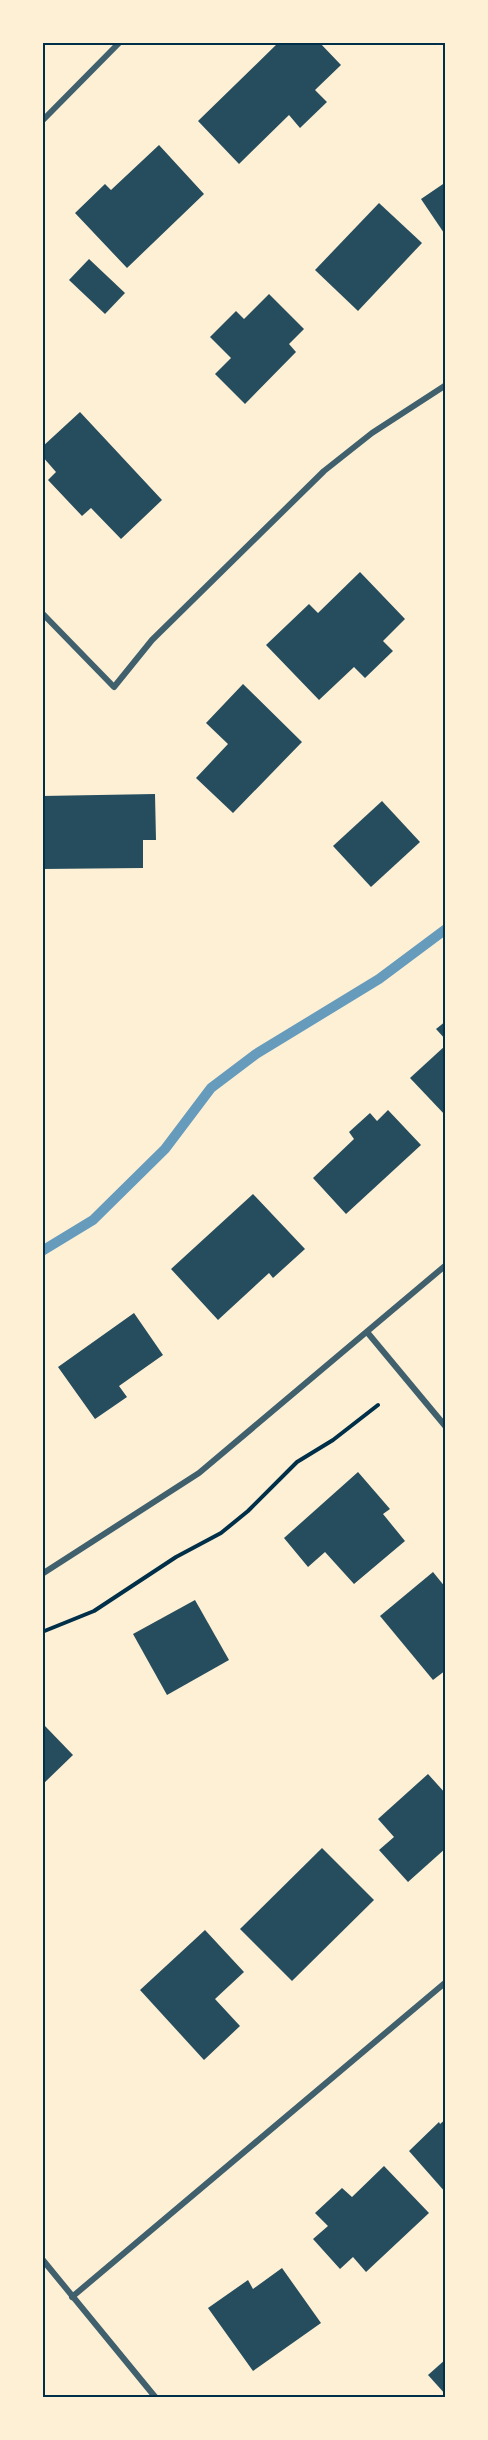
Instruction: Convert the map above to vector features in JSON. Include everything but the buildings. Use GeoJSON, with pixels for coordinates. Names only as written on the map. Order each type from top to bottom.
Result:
{"type":"FeatureCollection","features":[{"type":"Feature","properties":{"kind":"street"},"geometry":{"type":"LineString","coordinates":[[42,121],[120,42]]}},
{"type":"Feature","properties":{"kind":"street"},"geometry":{"type":"LineString","coordinates":[[42,613],[114,687],[152,640],[324,471],[372,434],[446,385]]}},
{"type":"Feature","properties":{"kind":"street"},"geometry":{"type":"LineString","coordinates":[[42,1574],[199,1473],[446,1265]]}},
{"type":"Feature","properties":{"kind":"street"},"geometry":{"type":"LineString","coordinates":[[367,1332],[446,1427]]}},
{"type":"Feature","properties":{"kind":"street"},"geometry":{"type":"LineString","coordinates":[[72,2297],[446,1982]]}},
{"type":"Feature","properties":{"kind":"street"},"geometry":{"type":"LineString","coordinates":[[42,2259],[156,2398]]}},
{"type":"Feature","properties":{"kind":"path"},"geometry":{"type":"LineString","coordinates":[[42,1632],[94,1611],[176,1557],[221,1533],[248,1511],[297,1462],[333,1440],[378,1405]]}},
{"type":"Feature","properties":{"kind":"waterway"},"geometry":{"type":"LineString","coordinates":[[42,1251],[93,1220],[165,1149],[211,1088],[256,1054],[379,979],[446,929]]}}]}
